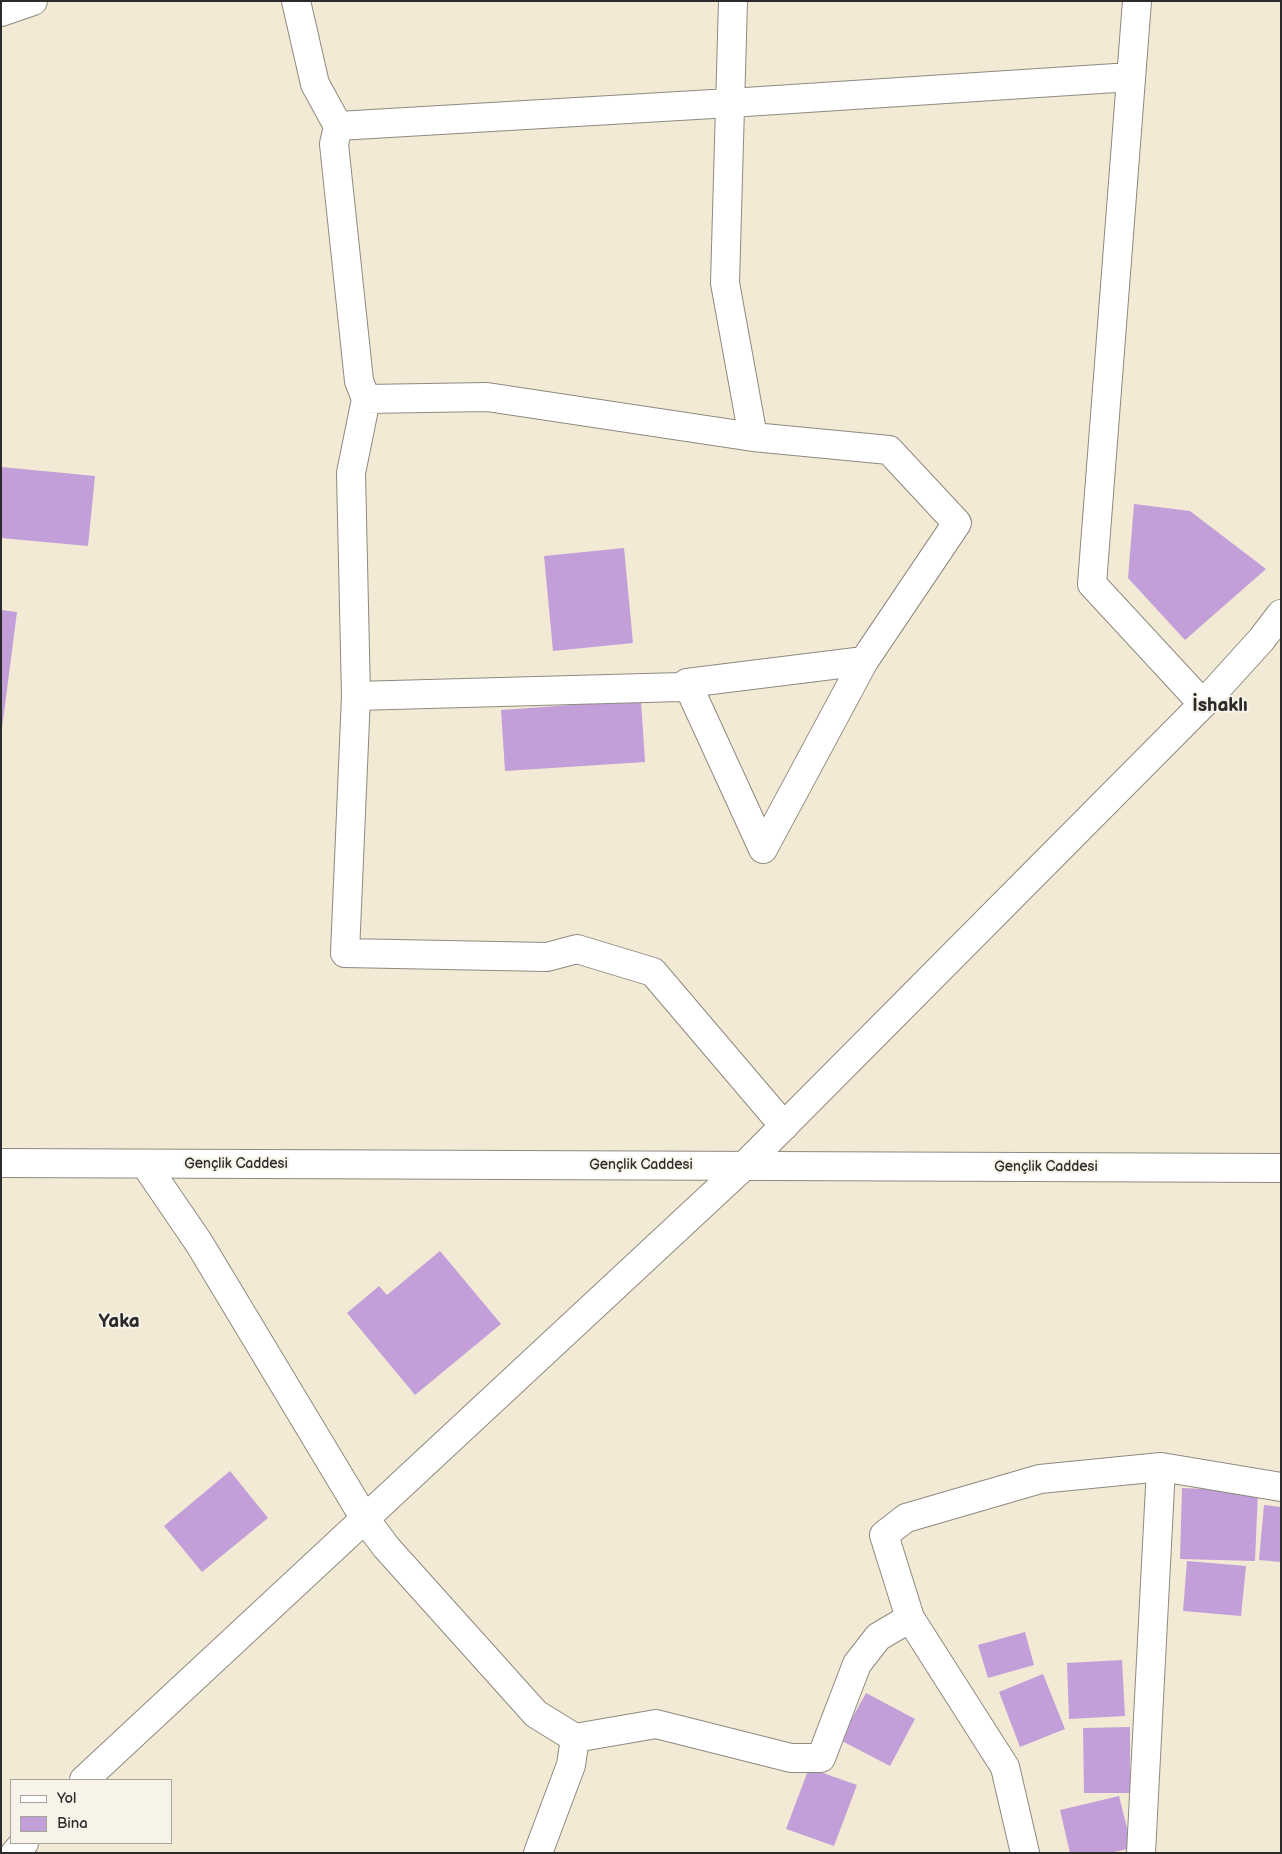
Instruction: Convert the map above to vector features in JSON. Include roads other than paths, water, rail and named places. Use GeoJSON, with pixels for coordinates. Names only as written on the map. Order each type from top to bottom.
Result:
{"type":"FeatureCollection","features":[{"type":"Feature","properties":{"kind":"street"},"geometry":{"type":"LineString","coordinates":[[1,12],[33,1]]}},
{"type":"Feature","properties":{"kind":"street"},"geometry":{"type":"LineString","coordinates":[[296,1],[315,84],[338,126],[334,144],[359,381],[366,399],[351,473],[356,696],[345,953],[547,957],[577,949],[652,972],[784,1126]]}},
{"type":"Feature","properties":{"kind":"street"},"geometry":{"type":"LineString","coordinates":[[733,1],[725,283],[753,436]]}},
{"type":"Feature","properties":{"kind":"street"},"geometry":{"type":"LineString","coordinates":[[1137,1],[1092,584],[1203,704]]}},
{"type":"Feature","properties":{"kind":"street"},"geometry":{"type":"LineString","coordinates":[[338,126],[1131,77]]}},
{"type":"Feature","properties":{"kind":"street"},"geometry":{"type":"LineString","coordinates":[[366,399],[487,397],[753,436],[889,450],[958,523],[864,661],[763,849],[687,683]]}},
{"type":"Feature","properties":{"kind":"street"},"geometry":{"type":"LineString","coordinates":[[85,1779],[744,1166],[1203,704],[1261,640],[1281,614]]}},
{"type":"Feature","properties":{"kind":"street"},"geometry":{"type":"LineString","coordinates":[[356,696],[681,688],[687,683],[864,661]]}},
{"type":"Feature","properties":{"kind":"street","name":"Gençlik Caddesi"},"geometry":{"type":"LineString","coordinates":[[1,1163],[1281,1168]]}},
{"type":"Feature","properties":{"kind":"street"},"geometry":{"type":"LineString","coordinates":[[145,1164],[199,1243],[365,1519],[386,1547],[536,1714],[575,1738],[656,1724],[791,1758],[821,1758],[857,1664],[878,1637],[910,1618]]}},
{"type":"Feature","properties":{"kind":"street"},"geometry":{"type":"LineString","coordinates":[[1141,1853],[1161,1467]]}},
{"type":"Feature","properties":{"kind":"street"},"geometry":{"type":"LineString","coordinates":[[1025,1853],[1005,1767],[910,1618],[884,1535],[906,1518],[1040,1479],[1161,1467],[1281,1487]]}},
{"type":"Feature","properties":{"kind":"street"},"geometry":{"type":"LineString","coordinates":[[538,1853],[571,1765],[575,1738]]}},
{"type":"Feature","properties":{"kind":"district","name":"İshaklı"},"geometry":{"type":"Point","coordinates":[1220,706]}},
{"type":"Feature","properties":{"kind":"district","name":"Yaka"},"geometry":{"type":"Point","coordinates":[119,1322]}}]}
